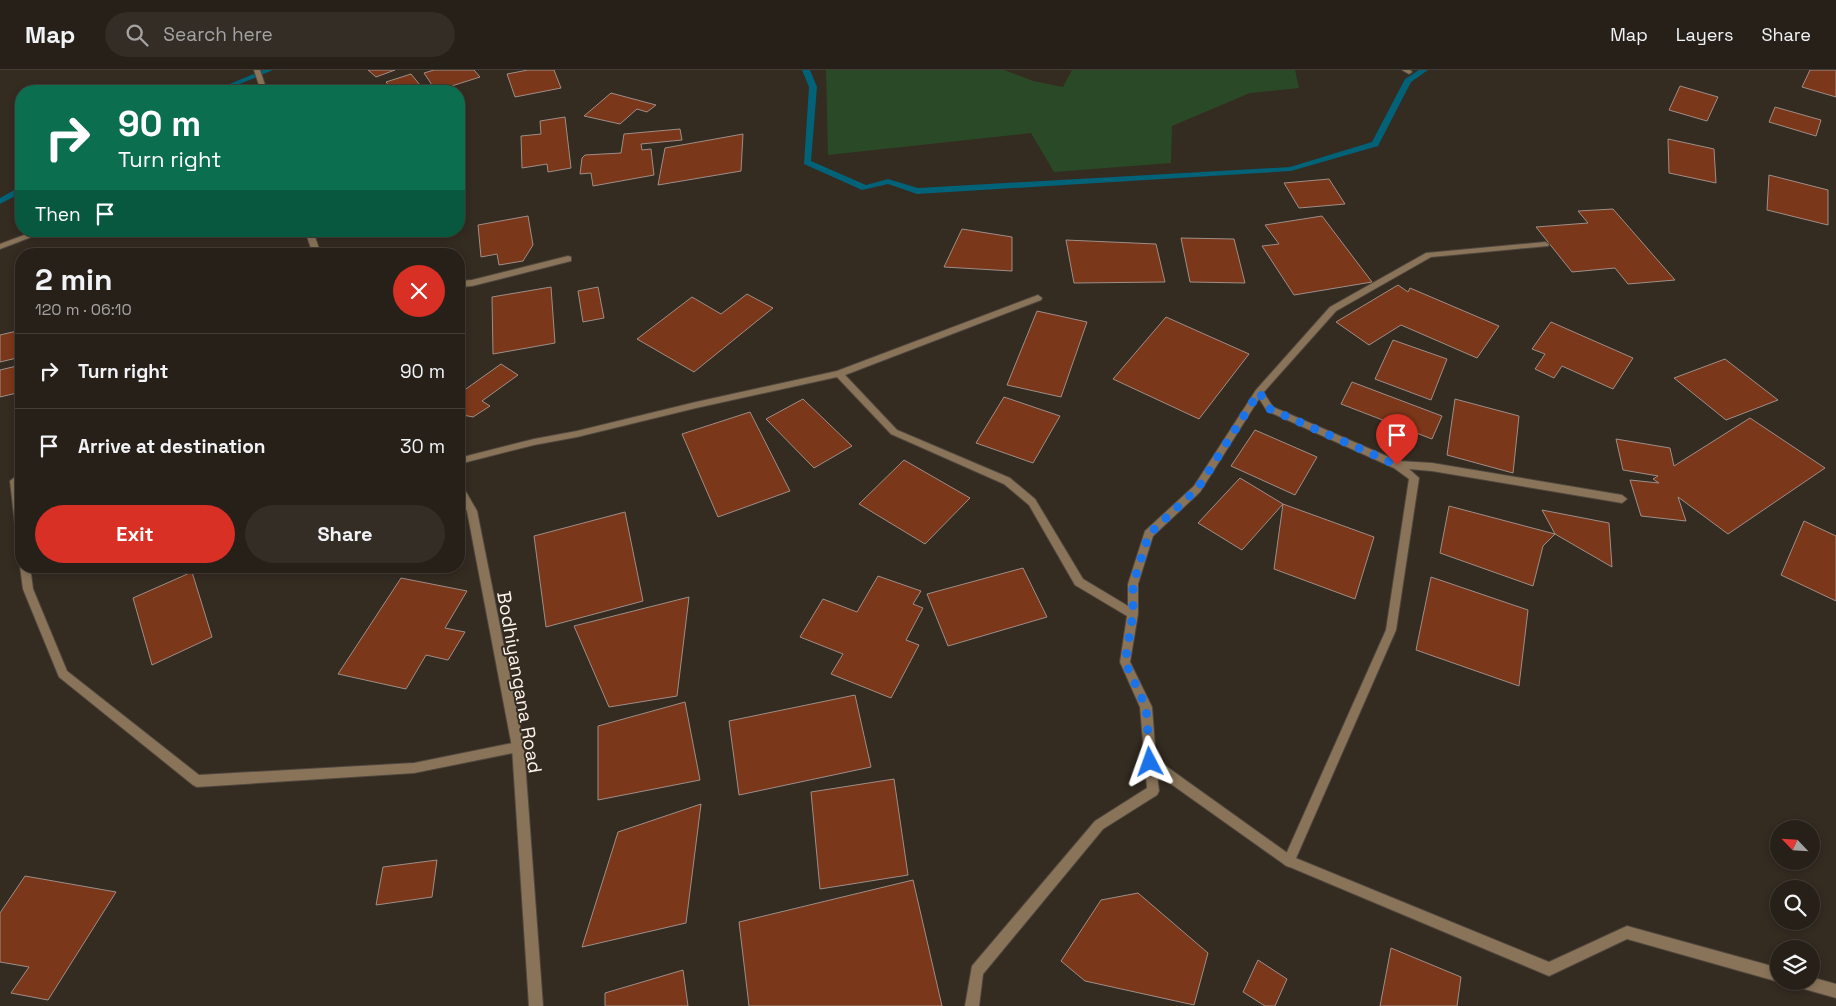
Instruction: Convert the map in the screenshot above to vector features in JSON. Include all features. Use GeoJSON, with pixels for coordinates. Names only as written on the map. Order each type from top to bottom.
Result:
{"type":"FeatureCollection","features":[{"type":"Feature","properties":{"kind":"street"},"geometry":{"type":"LineString","coordinates":[[258,70],[262,85]]}},
{"type":"Feature","properties":{"kind":"street"},"geometry":{"type":"LineString","coordinates":[[0,247],[27,237]]}},
{"type":"Feature","properties":{"kind":"street"},"geometry":{"type":"LineString","coordinates":[[972,1006],[977,971],[1099,825],[1153,792],[1146,707],[1125,662],[1133,614],[1133,584],[1149,534],[1198,488],[1259,392],[1333,310],[1429,255],[1545,244]]}},
{"type":"Feature","properties":{"kind":"street"},"geometry":{"type":"LineString","coordinates":[[465,284],[568,259]]}},
{"type":"Feature","properties":{"kind":"street"},"geometry":{"type":"LineString","coordinates":[[465,460],[696,405],[840,374],[1038,298]]}},
{"type":"Feature","properties":{"kind":"street"},"geometry":{"type":"LineString","coordinates":[[840,374],[894,432],[1007,481],[1032,502],[1079,582],[1133,614]]}},
{"type":"Feature","properties":{"kind":"street"},"geometry":{"type":"LineString","coordinates":[[1259,392],[1270,409],[1397,465],[1414,478],[1391,630],[1289,861]]}},
{"type":"Feature","properties":{"kind":"street"},"geometry":{"type":"LineString","coordinates":[[1397,465],[1432,467],[1622,499]]}},
{"type":"Feature","properties":{"kind":"street","name":"Bodhiyangana Road"},"geometry":{"type":"LineString","coordinates":[[465,499],[472,511],[518,747],[536,1006]]}},
{"type":"Feature","properties":{"kind":"street"},"geometry":{"type":"LineString","coordinates":[[27,573],[28,589],[63,674],[198,782],[414,768],[518,747]]}},
{"type":"Feature","properties":{"kind":"street"},"geometry":{"type":"LineString","coordinates":[[1150,762],[1289,861],[1549,969],[1627,932],[1770,972]]}},
{"type":"Feature","properties":{"kind":"street"},"geometry":{"type":"LineString","coordinates":[[1820,986],[1836,991]]}},
{"type":"Feature","properties":{"kind":"green space"},"geometry":{"type":"Polygon","coordinates":[[[826,70],[1004,70],[1033,81],[1063,87],[1072,70],[1295,70],[1299,88],[1250,93],[1172,126],[1171,163],[1054,172],[1031,133],[828,155],[826,70]]]}},
{"type":"Feature","properties":{"kind":"building"},"geometry":{"type":"Polygon","coordinates":[[[368,70],[395,70],[376,77],[368,70]]]}},
{"type":"Feature","properties":{"kind":"building"},"geometry":{"type":"Polygon","coordinates":[[[434,70],[474,70],[480,77],[455,85],[432,85],[424,73],[434,70]]]}},
{"type":"Feature","properties":{"kind":"building"},"geometry":{"type":"Polygon","coordinates":[[[528,70],[554,70],[561,88],[515,97],[507,74],[528,70]]]}},
{"type":"Feature","properties":{"kind":"building"},"geometry":{"type":"Polygon","coordinates":[[[1810,70],[1836,70],[1836,97],[1802,87],[1810,70]]]}},
{"type":"Feature","properties":{"kind":"building"},"geometry":{"type":"Polygon","coordinates":[[[411,74],[420,85],[388,85],[386,82],[411,74]]]}},
{"type":"Feature","properties":{"kind":"building"},"geometry":{"type":"Polygon","coordinates":[[[1680,86],[1718,97],[1707,121],[1669,110],[1680,86]]]}},
{"type":"Feature","properties":{"kind":"building"},"geometry":{"type":"Polygon","coordinates":[[[611,93],[656,105],[647,112],[637,109],[620,124],[584,116],[611,93]]]}},
{"type":"Feature","properties":{"kind":"building"},"geometry":{"type":"Polygon","coordinates":[[[1775,107],[1821,120],[1816,136],[1769,122],[1775,107]]]}},
{"type":"Feature","properties":{"kind":"building"},"geometry":{"type":"Polygon","coordinates":[[[565,117],[571,168],[548,172],[547,164],[522,168],[521,136],[541,134],[540,121],[565,117]]]}},
{"type":"Feature","properties":{"kind":"building"},"geometry":{"type":"Polygon","coordinates":[[[680,129],[682,140],[641,144],[642,150],[651,149],[654,175],[593,186],[591,173],[580,174],[582,158],[585,155],[621,153],[624,134],[680,129]]]}},
{"type":"Feature","properties":{"kind":"building"},"geometry":{"type":"Polygon","coordinates":[[[743,134],[741,171],[658,185],[665,148],[743,134]]]}},
{"type":"Feature","properties":{"kind":"building"},"geometry":{"type":"Polygon","coordinates":[[[1668,139],[1714,149],[1716,183],[1669,173],[1668,139]]]}},
{"type":"Feature","properties":{"kind":"building"},"geometry":{"type":"Polygon","coordinates":[[[1769,175],[1828,190],[1828,225],[1767,210],[1769,175]]]}},
{"type":"Feature","properties":{"kind":"building"},"geometry":{"type":"Polygon","coordinates":[[[1329,179],[1345,204],[1299,208],[1284,183],[1329,179]]]}},
{"type":"Feature","properties":{"kind":"building"},"geometry":{"type":"Polygon","coordinates":[[[1613,209],[1675,280],[1628,284],[1615,268],[1572,272],[1536,227],[1588,223],[1578,211],[1613,209]]]}},
{"type":"Feature","properties":{"kind":"building"},"geometry":{"type":"Polygon","coordinates":[[[528,216],[533,245],[523,261],[499,265],[497,254],[481,257],[478,225],[528,216]]]}},
{"type":"Feature","properties":{"kind":"building"},"geometry":{"type":"Polygon","coordinates":[[[1322,216],[1372,282],[1294,295],[1262,246],[1279,244],[1265,225],[1322,216]]]}},
{"type":"Feature","properties":{"kind":"building"},"geometry":{"type":"Polygon","coordinates":[[[962,229],[1012,237],[1012,271],[944,267],[962,229]]]}},
{"type":"Feature","properties":{"kind":"building"},"geometry":{"type":"Polygon","coordinates":[[[1181,238],[1234,239],[1245,283],[1190,282],[1181,238]]]}},
{"type":"Feature","properties":{"kind":"building"},"geometry":{"type":"Polygon","coordinates":[[[1066,240],[1156,244],[1165,282],[1074,283],[1066,240]]]}},
{"type":"Feature","properties":{"kind":"building"},"geometry":{"type":"Polygon","coordinates":[[[1398,285],[1408,292],[1410,288],[1499,326],[1477,358],[1401,325],[1369,345],[1336,322],[1398,285]]]}},
{"type":"Feature","properties":{"kind":"building"},"geometry":{"type":"Polygon","coordinates":[[[551,287],[555,343],[493,354],[492,297],[551,287]]]}},
{"type":"Feature","properties":{"kind":"building"},"geometry":{"type":"Polygon","coordinates":[[[598,287],[604,318],[583,322],[578,291],[598,287]]]}},
{"type":"Feature","properties":{"kind":"building"},"geometry":{"type":"Polygon","coordinates":[[[747,294],[773,308],[694,372],[637,339],[692,297],[721,314],[747,294]]]}},
{"type":"Feature","properties":{"kind":"building"},"geometry":{"type":"Polygon","coordinates":[[[1037,311],[1087,322],[1061,397],[1007,385],[1037,311]]]}},
{"type":"Feature","properties":{"kind":"building"},"geometry":{"type":"Polygon","coordinates":[[[1166,317],[1249,354],[1199,419],[1113,379],[1166,317]]]}},
{"type":"Feature","properties":{"kind":"building"},"geometry":{"type":"Polygon","coordinates":[[[1551,322],[1633,358],[1613,389],[1562,366],[1554,378],[1535,369],[1545,354],[1532,349],[1551,322]]]}},
{"type":"Feature","properties":{"kind":"building"},"geometry":{"type":"Polygon","coordinates":[[[15,331],[15,358],[0,362],[0,335],[15,331]]]}},
{"type":"Feature","properties":{"kind":"building"},"geometry":{"type":"Polygon","coordinates":[[[1393,340],[1447,359],[1431,400],[1375,379],[1393,340]]]}},
{"type":"Feature","properties":{"kind":"building"},"geometry":{"type":"Polygon","coordinates":[[[1725,359],[1778,400],[1726,420],[1674,378],[1725,359]]]}},
{"type":"Feature","properties":{"kind":"building"},"geometry":{"type":"Polygon","coordinates":[[[501,364],[518,375],[482,401],[490,406],[473,417],[465,415],[465,390],[501,364]]]}},
{"type":"Feature","properties":{"kind":"building"},"geometry":{"type":"Polygon","coordinates":[[[15,366],[15,393],[0,397],[0,370],[15,366]]]}},
{"type":"Feature","properties":{"kind":"building"},"geometry":{"type":"Polygon","coordinates":[[[1352,382],[1442,416],[1432,439],[1341,404],[1352,382]]]}},
{"type":"Feature","properties":{"kind":"building"},"geometry":{"type":"Polygon","coordinates":[[[1004,397],[1060,416],[1033,463],[976,443],[1004,397]]]}},
{"type":"Feature","properties":{"kind":"building"},"geometry":{"type":"Polygon","coordinates":[[[803,399],[852,446],[814,468],[766,419],[803,399]]]}},
{"type":"Feature","properties":{"kind":"building"},"geometry":{"type":"Polygon","coordinates":[[[1455,399],[1519,416],[1513,473],[1447,455],[1455,399]]]}},
{"type":"Feature","properties":{"kind":"building"},"geometry":{"type":"Polygon","coordinates":[[[750,412],[790,491],[718,517],[682,434],[750,412]]]}},
{"type":"Feature","properties":{"kind":"building"},"geometry":{"type":"Polygon","coordinates":[[[1750,418],[1825,468],[1728,534],[1678,497],[1686,521],[1641,516],[1630,480],[1659,483],[1653,479],[1658,476],[1623,470],[1616,439],[1670,448],[1674,466],[1750,418]]]}},
{"type":"Feature","properties":{"kind":"building"},"geometry":{"type":"Polygon","coordinates":[[[1255,430],[1317,457],[1295,495],[1231,466],[1255,430]]]}},
{"type":"Feature","properties":{"kind":"building"},"geometry":{"type":"Polygon","coordinates":[[[904,460],[970,498],[925,544],[859,504],[904,460]]]}},
{"type":"Feature","properties":{"kind":"building"},"geometry":{"type":"Polygon","coordinates":[[[1240,478],[1283,504],[1242,550],[1198,523],[1240,478]]]}},
{"type":"Feature","properties":{"kind":"building"},"geometry":{"type":"Polygon","coordinates":[[[1283,504],[1374,537],[1355,599],[1274,569],[1283,504]]]}},
{"type":"Feature","properties":{"kind":"building"},"geometry":{"type":"Polygon","coordinates":[[[1449,506],[1555,534],[1543,546],[1533,586],[1440,553],[1449,506]]]}},
{"type":"Feature","properties":{"kind":"building"},"geometry":{"type":"Polygon","coordinates":[[[1542,510],[1609,523],[1612,567],[1555,534],[1542,510]]]}},
{"type":"Feature","properties":{"kind":"building"},"geometry":{"type":"Polygon","coordinates":[[[625,512],[643,601],[546,627],[534,536],[625,512]]]}},
{"type":"Feature","properties":{"kind":"building"},"geometry":{"type":"Polygon","coordinates":[[[1804,521],[1836,536],[1836,601],[1781,575],[1804,521]]]}},
{"type":"Feature","properties":{"kind":"building"},"geometry":{"type":"Polygon","coordinates":[[[1023,568],[1047,617],[948,646],[927,594],[1023,568]]]}},
{"type":"Feature","properties":{"kind":"building"},"geometry":{"type":"Polygon","coordinates":[[[192,573],[212,637],[152,665],[133,598],[192,573]]]}},
{"type":"Feature","properties":{"kind":"building"},"geometry":{"type":"Polygon","coordinates":[[[878,576],[921,591],[913,604],[923,608],[906,640],[919,645],[891,698],[831,674],[843,654],[800,637],[823,599],[857,612],[878,576]]]}},
{"type":"Feature","properties":{"kind":"building"},"geometry":{"type":"Polygon","coordinates":[[[1431,577],[1528,610],[1519,686],[1416,650],[1431,577]]]}},
{"type":"Feature","properties":{"kind":"building"},"geometry":{"type":"Polygon","coordinates":[[[401,578],[467,591],[445,628],[465,632],[448,660],[426,655],[406,689],[338,674],[401,578]]]}},
{"type":"Feature","properties":{"kind":"building"},"geometry":{"type":"Polygon","coordinates":[[[689,597],[677,696],[609,707],[574,626],[689,597]]]}},
{"type":"Feature","properties":{"kind":"building"},"geometry":{"type":"Polygon","coordinates":[[[855,695],[871,767],[739,795],[729,721],[855,695]]]}},
{"type":"Feature","properties":{"kind":"building"},"geometry":{"type":"Polygon","coordinates":[[[685,702],[700,780],[598,800],[598,726],[685,702]]]}},
{"type":"Feature","properties":{"kind":"building"},"geometry":{"type":"Polygon","coordinates":[[[894,779],[908,875],[820,889],[811,792],[894,779]]]}},
{"type":"Feature","properties":{"kind":"building"},"geometry":{"type":"Polygon","coordinates":[[[701,804],[686,923],[582,947],[618,832],[701,804]]]}},
{"type":"Feature","properties":{"kind":"building"},"geometry":{"type":"Polygon","coordinates":[[[437,860],[432,897],[376,905],[383,867],[437,860]]]}},
{"type":"Feature","properties":{"kind":"building"},"geometry":{"type":"Polygon","coordinates":[[[25,876],[116,892],[48,1000],[11,993],[29,967],[0,962],[0,913],[25,876]]]}},
{"type":"Feature","properties":{"kind":"building"},"geometry":{"type":"Polygon","coordinates":[[[913,880],[942,1006],[749,1006],[739,922],[913,880]]]}},
{"type":"Feature","properties":{"kind":"building"},"geometry":{"type":"Polygon","coordinates":[[[1138,893],[1208,953],[1194,1005],[1085,981],[1061,961],[1101,900],[1138,893]]]}},
{"type":"Feature","properties":{"kind":"building"},"geometry":{"type":"Polygon","coordinates":[[[1391,948],[1461,977],[1457,1006],[1380,1006],[1391,948]]]}},
{"type":"Feature","properties":{"kind":"building"},"geometry":{"type":"Polygon","coordinates":[[[1258,960],[1287,979],[1275,1006],[1265,1006],[1243,992],[1258,960]]]}},
{"type":"Feature","properties":{"kind":"building"},"geometry":{"type":"Polygon","coordinates":[[[683,970],[688,1006],[605,1006],[605,993],[683,970]]]}},
{"type":"Feature","properties":{"kind":"waterway"},"geometry":{"type":"LineString","coordinates":[[232,85],[269,70]]}},
{"type":"Feature","properties":{"kind":"waterway"},"geometry":{"type":"LineString","coordinates":[[806,70],[813,87],[807,162],[865,188],[888,181],[917,191],[1291,169],[1375,144],[1408,81],[1424,70]]}},
{"type":"Feature","properties":{"kind":"waterway"},"geometry":{"type":"LineString","coordinates":[[0,201],[15,193]]}},
{"type":"Feature","properties":{"kind":"route"},"geometry":{"type":"LineString","coordinates":[[1150,762],[1146,707],[1125,662],[1133,614],[1133,584],[1149,534],[1198,488],[1259,392],[1270,409],[1397,465]]}}]}
